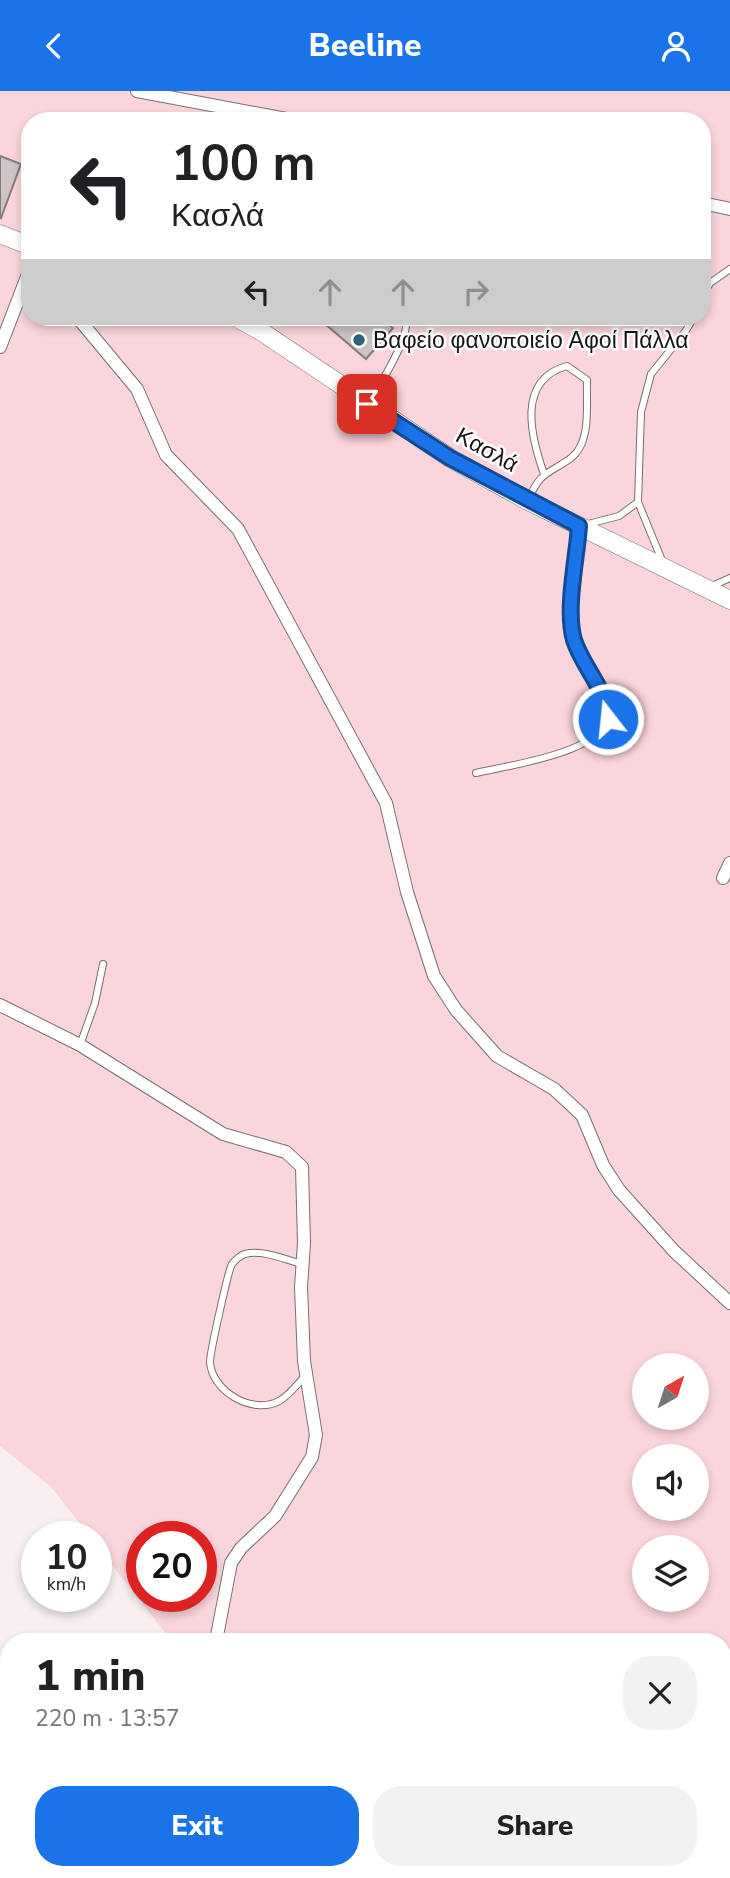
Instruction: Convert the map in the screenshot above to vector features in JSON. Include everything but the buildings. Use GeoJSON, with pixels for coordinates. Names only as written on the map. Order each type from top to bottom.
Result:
{"type":"FeatureCollection","features":[{"type":"Feature","properties":{"kind":"street"},"geometry":{"type":"LineString","coordinates":[[137,91],[249,112]]}},
{"type":"Feature","properties":{"kind":"street"},"geometry":{"type":"LineString","coordinates":[[711,206],[730,209]]}},
{"type":"Feature","properties":{"kind":"street"},"geometry":{"type":"LineString","coordinates":[[0,234],[21,242]]}},
{"type":"Feature","properties":{"kind":"street"},"geometry":{"type":"LineString","coordinates":[[0,347],[21,292]]}},
{"type":"Feature","properties":{"kind":"street"},"geometry":{"type":"LineString","coordinates":[[84,326],[137,389],[166,455],[238,529],[386,803],[407,892],[430,965],[456,1010],[497,1056],[554,1090],[582,1115],[603,1165],[619,1190],[674,1251],[730,1303]]}},
{"type":"Feature","properties":{"kind":"street","name":"Κασλά"},"geometry":{"type":"LineString","coordinates":[[268,326],[367,404],[450,458],[528,501],[730,600]]}},
{"type":"Feature","properties":{"kind":"street"},"geometry":{"type":"LineString","coordinates":[[723,878],[730,863]]}},
{"type":"Feature","properties":{"kind":"street"},"geometry":{"type":"LineString","coordinates":[[0,1005],[80,1045],[223,1134],[293,1156],[304,1175],[300,1287],[306,1375],[315,1423],[312,1457],[275,1516],[241,1548],[231,1563],[218,1633]]}},
{"type":"Feature","properties":{"kind":"lane"},"geometry":{"type":"LineString","coordinates":[[711,282],[730,269]]}},
{"type":"Feature","properties":{"kind":"lane"},"geometry":{"type":"LineString","coordinates":[[367,404],[380,387],[405,337],[407,326]]}},
{"type":"Feature","properties":{"kind":"lane"},"geometry":{"type":"LineString","coordinates":[[665,568],[645,527],[638,502],[645,389],[651,374],[689,326]]}},
{"type":"Feature","properties":{"kind":"lane"},"geometry":{"type":"LineString","coordinates":[[528,501],[536,481],[571,458],[586,432],[587,380],[567,366],[547,373],[538,385],[532,403],[534,445],[544,474]]}},
{"type":"Feature","properties":{"kind":"lane"},"geometry":{"type":"LineString","coordinates":[[476,773],[584,745],[604,728],[608,709],[574,639],[571,617],[579,526],[619,516],[638,502]]}},
{"type":"Feature","properties":{"kind":"lane"},"geometry":{"type":"LineString","coordinates":[[707,589],[730,578]]}},
{"type":"Feature","properties":{"kind":"lane"},"geometry":{"type":"LineString","coordinates":[[80,1045],[95,1003],[103,964]]}},
{"type":"Feature","properties":{"kind":"lane"},"geometry":{"type":"LineString","coordinates":[[302,1264],[246,1253],[232,1264],[210,1362],[219,1386],[233,1398],[252,1403],[270,1404],[279,1401],[306,1375]]}},
{"type":"Feature","properties":{"kind":"shaded area"},"geometry":{"type":"Polygon","coordinates":[[[0,91],[730,91],[730,1633],[166,1633],[149,1612],[217,1612],[217,1521],[126,1521],[126,1583],[112,1565],[112,1521],[78,1521],[51,1487],[0,1446],[0,91]]]}},
{"type":"Feature","properties":{"kind":"place","name":"Βαφείο φανοποιείο Αφοί Πάλλα"},"geometry":{"type":"Point","coordinates":[359,340]}},
{"type":"Feature","properties":{"kind":"route"},"geometry":{"type":"LineString","coordinates":[[367,404],[450,458],[579,526],[571,617],[574,639],[604,697],[608,719]]}}]}
